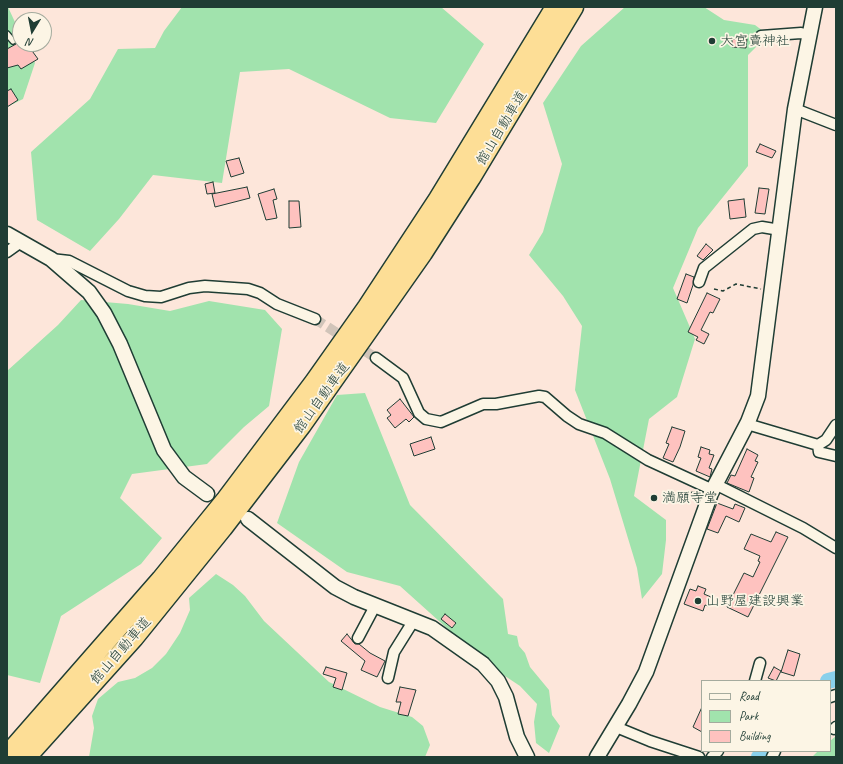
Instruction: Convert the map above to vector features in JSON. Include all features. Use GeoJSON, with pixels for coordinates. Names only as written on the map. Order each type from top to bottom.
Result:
{"type":"FeatureCollection","features":[{"type":"Feature","properties":{"kind":"highway","name":"館山自動車道"},"geometry":{"type":"LineString","coordinates":[[7,755],[161,579],[226,499],[314,382],[367,307],[438,199],[555,7]]}},
{"type":"Feature","properties":{"kind":"highway","name":"館山自動車道"},"geometry":{"type":"LineString","coordinates":[[27,757],[134,638],[223,528],[302,425],[423,253],[472,178],[574,7]]}},
{"type":"Feature","properties":{"kind":"street"},"geometry":{"type":"LineString","coordinates":[[597,757],[616,727],[646,672],[710,486],[747,424],[758,396],[795,109],[808,35],[815,7]]}},
{"type":"Feature","properties":{"kind":"street"},"geometry":{"type":"LineString","coordinates":[[761,36],[808,35]]}},
{"type":"Feature","properties":{"kind":"street"},"geometry":{"type":"LineString","coordinates":[[795,109],[836,126]]}},
{"type":"Feature","properties":{"kind":"street"},"geometry":{"type":"LineString","coordinates":[[699,282],[704,268],[753,229],[762,227],[780,230]]}},
{"type":"Feature","properties":{"kind":"street"},"geometry":{"type":"LineString","coordinates":[[7,234],[51,259],[78,281],[104,313],[120,344],[164,450],[184,477],[207,494]]}},
{"type":"Feature","properties":{"kind":"street"},"geometry":{"type":"LineString","coordinates":[[7,252],[21,242]]}},
{"type":"Feature","properties":{"kind":"street"},"geometry":{"type":"LineString","coordinates":[[51,259],[69,261],[128,291],[145,296],[161,297],[189,288],[205,286],[248,289],[260,293],[277,304],[316,319]]}},
{"type":"Feature","properties":{"kind":"street"},"geometry":{"type":"LineString","coordinates":[[376,358],[403,378],[419,413],[426,419],[441,422],[483,404],[510,402],[539,396],[545,397],[579,424],[605,433],[648,460],[803,528],[836,548]]}},
{"type":"Feature","properties":{"kind":"street"},"geometry":{"type":"LineString","coordinates":[[747,424],[818,445],[826,440],[836,425]]}},
{"type":"Feature","properties":{"kind":"street"},"geometry":{"type":"LineString","coordinates":[[818,445],[819,452],[836,456]]}},
{"type":"Feature","properties":{"kind":"street"},"geometry":{"type":"LineString","coordinates":[[248,519],[335,586],[375,606],[432,628],[483,664],[492,673],[506,697],[517,737],[527,757]]}},
{"type":"Feature","properties":{"kind":"street"},"geometry":{"type":"LineString","coordinates":[[358,638],[375,606]]}},
{"type":"Feature","properties":{"kind":"street"},"geometry":{"type":"LineString","coordinates":[[388,678],[394,652],[414,620]]}},
{"type":"Feature","properties":{"kind":"street"},"geometry":{"type":"LineString","coordinates":[[755,680],[760,663]]}},
{"type":"Feature","properties":{"kind":"street"},"geometry":{"type":"LineString","coordinates":[[616,727],[650,741],[699,757]]}},
{"type":"Feature","properties":{"kind":"path"},"geometry":{"type":"LineString","coordinates":[[714,289],[724,291],[736,284],[772,292]]}},
{"type":"Feature","properties":{"kind":"path"},"geometry":{"type":"LineString","coordinates":[[663,496],[696,492],[710,486]]}},
{"type":"Feature","properties":{"kind":"green space"},"geometry":{"type":"Polygon","coordinates":[[[8,7],[12,16],[12,52],[30,52],[35,63],[23,99],[7,107],[8,7]]]}},
{"type":"Feature","properties":{"kind":"green space"},"geometry":{"type":"Polygon","coordinates":[[[182,7],[441,7],[484,44],[436,123],[390,118],[289,69],[240,72],[222,183],[153,175],[119,219],[90,251],[37,220],[31,152],[90,99],[118,49],[155,48],[164,31],[182,7]]]}},
{"type":"Feature","properties":{"kind":"green space"},"geometry":{"type":"Polygon","coordinates":[[[625,7],[704,7],[724,20],[755,25],[763,31],[763,40],[748,55],[748,166],[698,228],[673,288],[695,339],[677,397],[649,419],[634,496],[666,520],[666,540],[662,574],[642,599],[637,568],[610,479],[575,390],[582,326],[563,296],[529,255],[543,232],[562,164],[543,103],[581,46],[625,7]]]}},
{"type":"Feature","properties":{"kind":"green space"},"geometry":{"type":"Polygon","coordinates":[[[81,300],[128,304],[170,311],[209,301],[265,310],[282,329],[269,406],[244,427],[207,464],[132,474],[120,498],[162,538],[141,564],[61,616],[40,683],[7,675],[7,371],[58,325],[81,300]]]}},
{"type":"Feature","properties":{"kind":"green space"},"geometry":{"type":"Polygon","coordinates":[[[365,393],[410,505],[503,599],[508,634],[517,636],[519,646],[525,653],[530,667],[549,690],[552,715],[560,726],[549,753],[536,743],[534,722],[537,704],[520,686],[493,668],[469,648],[400,586],[347,572],[277,523],[299,462],[337,395],[365,393]]]}},
{"type":"Feature","properties":{"kind":"green space"},"geometry":{"type":"Polygon","coordinates":[[[216,574],[233,585],[245,596],[264,621],[329,682],[380,707],[412,717],[423,726],[430,745],[425,757],[89,757],[94,728],[92,716],[98,699],[118,682],[135,678],[152,668],[166,654],[180,633],[190,610],[189,598],[216,574]]]}},
{"type":"Feature","properties":{"kind":"green space"},"geometry":{"type":"Polygon","coordinates":[[[836,736],[836,757],[812,757],[817,752],[831,752],[831,740],[836,736]]]}},
{"type":"Feature","properties":{"kind":"building"},"geometry":{"type":"Polygon","coordinates":[[[732,39],[747,39],[746,48],[732,47],[732,39]]]}},
{"type":"Feature","properties":{"kind":"building"},"geometry":{"type":"Polygon","coordinates":[[[12,46],[12,52],[33,52],[38,59],[21,69],[18,65],[7,68],[7,49],[12,46]]]}},
{"type":"Feature","properties":{"kind":"building"},"geometry":{"type":"Polygon","coordinates":[[[11,89],[18,100],[7,107],[7,91],[11,89]]]}},
{"type":"Feature","properties":{"kind":"building"},"geometry":{"type":"Polygon","coordinates":[[[760,144],[776,151],[772,158],[756,152],[760,144]]]}},
{"type":"Feature","properties":{"kind":"building"},"geometry":{"type":"Polygon","coordinates":[[[239,158],[244,173],[231,177],[226,161],[239,158]]]}},
{"type":"Feature","properties":{"kind":"building"},"geometry":{"type":"Polygon","coordinates":[[[213,182],[215,193],[207,194],[205,184],[213,182]]]}},
{"type":"Feature","properties":{"kind":"building"},"geometry":{"type":"Polygon","coordinates":[[[247,187],[250,198],[215,207],[212,194],[247,187]]]}},
{"type":"Feature","properties":{"kind":"building"},"geometry":{"type":"Polygon","coordinates":[[[759,188],[769,189],[765,214],[755,213],[759,188]]]}},
{"type":"Feature","properties":{"kind":"building"},"geometry":{"type":"Polygon","coordinates":[[[274,189],[277,199],[273,200],[277,218],[266,220],[258,194],[274,189]]]}},
{"type":"Feature","properties":{"kind":"building"},"geometry":{"type":"Polygon","coordinates":[[[744,199],[746,217],[730,219],[728,201],[744,199]]]}},
{"type":"Feature","properties":{"kind":"building"},"geometry":{"type":"Polygon","coordinates":[[[289,201],[299,201],[301,227],[289,228],[289,201]]]}},
{"type":"Feature","properties":{"kind":"building"},"geometry":{"type":"Polygon","coordinates":[[[706,244],[713,250],[703,260],[697,256],[706,244]]]}},
{"type":"Feature","properties":{"kind":"building"},"geometry":{"type":"Polygon","coordinates":[[[686,274],[694,277],[687,303],[677,299],[686,274]]]}},
{"type":"Feature","properties":{"kind":"building"},"geometry":{"type":"Polygon","coordinates":[[[707,293],[720,299],[713,313],[710,312],[701,330],[709,334],[704,344],[696,340],[698,337],[688,332],[707,293]]]}},
{"type":"Feature","properties":{"kind":"building"},"geometry":{"type":"Polygon","coordinates":[[[400,399],[414,417],[409,422],[406,419],[395,428],[387,418],[391,415],[387,410],[400,399]]]}},
{"type":"Feature","properties":{"kind":"building"},"geometry":{"type":"Polygon","coordinates":[[[672,427],[685,431],[673,462],[663,458],[669,444],[666,443],[672,427]]]}},
{"type":"Feature","properties":{"kind":"building"},"geometry":{"type":"Polygon","coordinates":[[[431,437],[435,449],[414,456],[410,444],[431,437]]]}},
{"type":"Feature","properties":{"kind":"building"},"geometry":{"type":"Polygon","coordinates":[[[701,447],[710,450],[709,454],[714,455],[709,468],[712,469],[710,477],[696,471],[701,458],[698,457],[701,447]]]}},
{"type":"Feature","properties":{"kind":"building"},"geometry":{"type":"Polygon","coordinates":[[[747,449],[758,455],[755,461],[758,462],[751,477],[754,478],[749,492],[727,483],[731,475],[735,476],[747,449]]]}},
{"type":"Feature","properties":{"kind":"building"},"geometry":{"type":"Polygon","coordinates":[[[717,503],[733,509],[735,504],[745,508],[739,522],[726,516],[718,533],[707,529],[717,503]]]}},
{"type":"Feature","properties":{"kind":"building"},"geometry":{"type":"Polygon","coordinates":[[[776,532],[788,537],[748,617],[727,607],[744,573],[753,577],[760,562],[758,561],[760,556],[744,549],[751,534],[771,542],[776,532]]]}},
{"type":"Feature","properties":{"kind":"building","name":"山野屋建設興業"},"geometry":{"type":"Polygon","coordinates":[[[698,586],[706,589],[704,594],[711,597],[708,606],[705,605],[703,611],[684,604],[690,589],[696,591],[698,586]]]}},
{"type":"Feature","properties":{"kind":"building"},"geometry":{"type":"Polygon","coordinates":[[[445,614],[456,623],[452,628],[441,619],[445,614]]]}},
{"type":"Feature","properties":{"kind":"building"},"geometry":{"type":"Polygon","coordinates":[[[347,634],[355,644],[359,644],[370,653],[385,661],[377,677],[361,670],[365,661],[341,641],[347,634]]]}},
{"type":"Feature","properties":{"kind":"building"},"geometry":{"type":"Polygon","coordinates":[[[788,650],[800,654],[794,676],[781,672],[788,650]]]}},
{"type":"Feature","properties":{"kind":"building"},"geometry":{"type":"Polygon","coordinates":[[[326,667],[347,673],[342,690],[333,687],[336,678],[323,674],[326,667]]]}},
{"type":"Feature","properties":{"kind":"building"},"geometry":{"type":"Polygon","coordinates":[[[774,667],[781,671],[776,680],[768,678],[774,667]]]}},
{"type":"Feature","properties":{"kind":"building"},"geometry":{"type":"Polygon","coordinates":[[[400,687],[416,690],[408,716],[398,714],[401,702],[396,702],[400,687]]]}},
{"type":"Feature","properties":{"kind":"building"},"geometry":{"type":"Polygon","coordinates":[[[701,709],[701,731],[693,727],[701,709]]]}},
{"type":"Feature","properties":{"kind":"waterway"},"geometry":{"type":"LineString","coordinates":[[831,680],[836,679]]}},
{"type":"Feature","properties":{"kind":"waterway"},"geometry":{"type":"LineString","coordinates":[[759,757],[764,752]]}},
{"type":"Feature","properties":{"kind":"tunnel"},"geometry":{"type":"LineString","coordinates":[[315,319],[376,358]]}},
{"type":"Feature","properties":{"kind":"place","name":"大宮賣神社"},"geometry":{"type":"Point","coordinates":[712,41]}},
{"type":"Feature","properties":{"kind":"place","name":"満願寺堂"},"geometry":{"type":"Point","coordinates":[654,498]}},
{"type":"Feature","properties":{"kind":"place","name":"山野屋建設興業"},"geometry":{"type":"Point","coordinates":[698,601]}}]}
